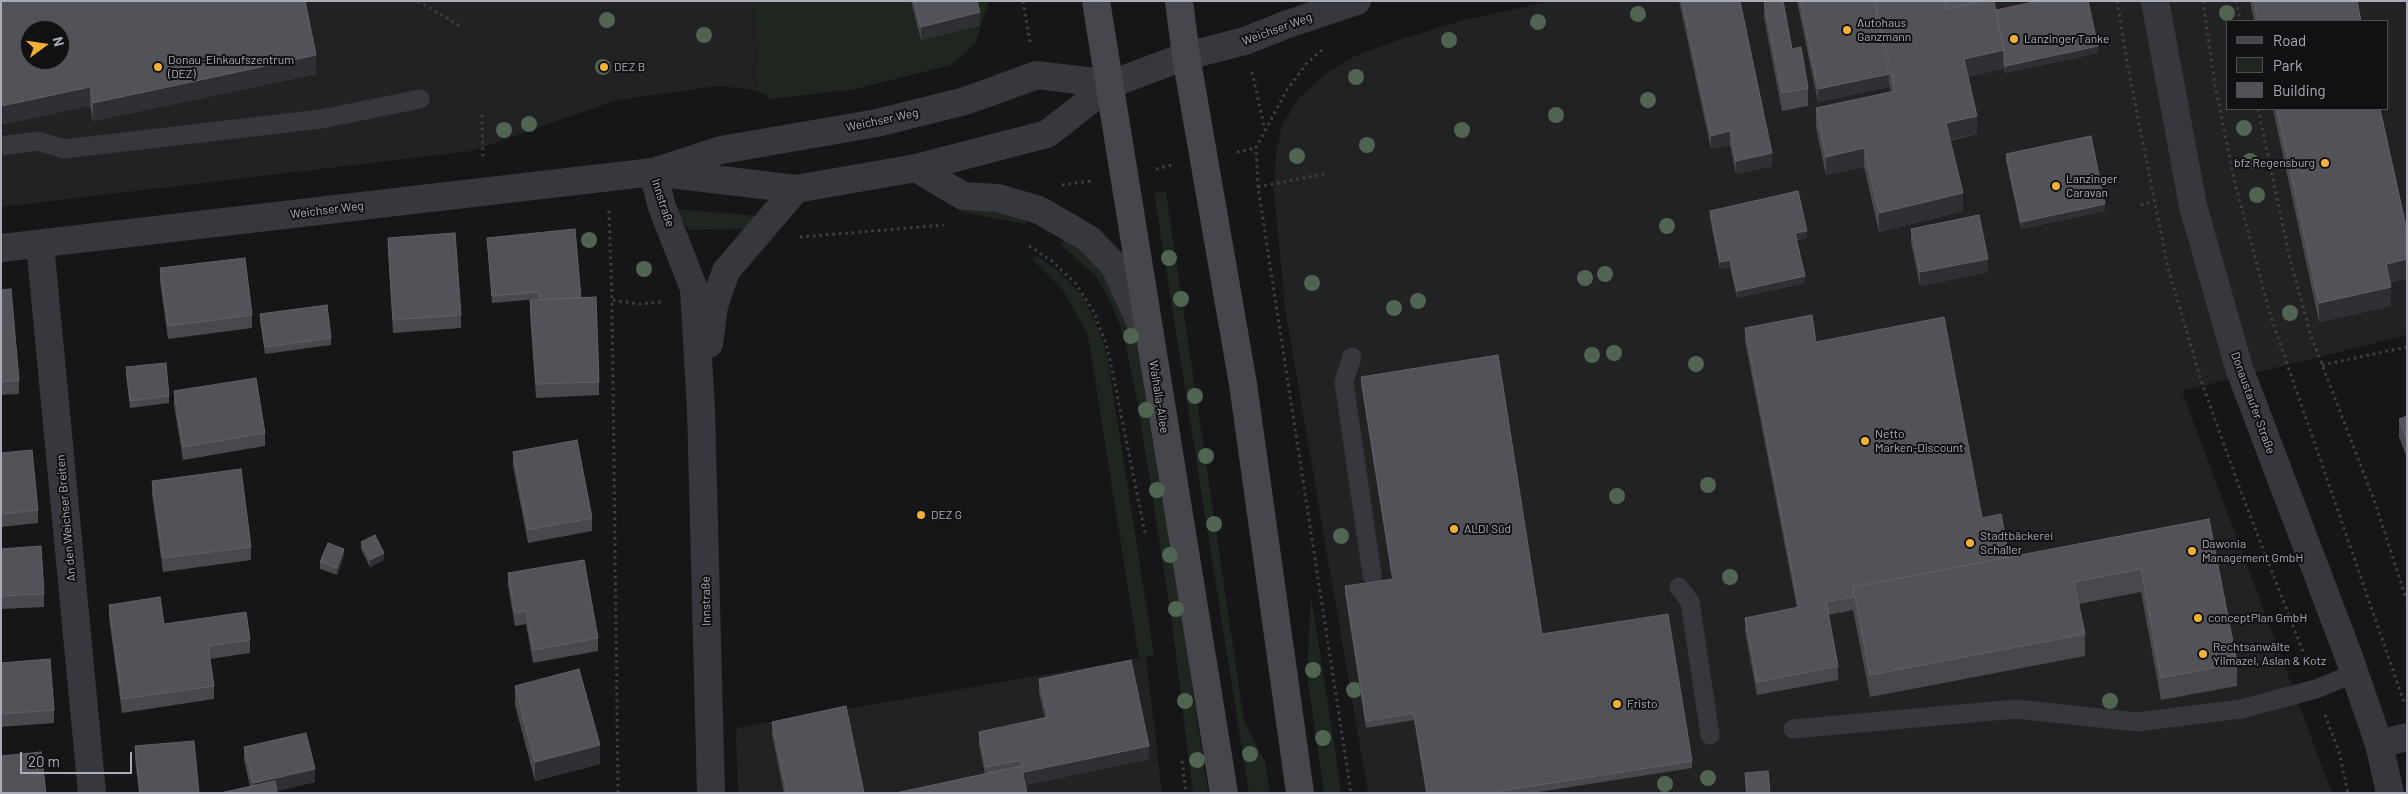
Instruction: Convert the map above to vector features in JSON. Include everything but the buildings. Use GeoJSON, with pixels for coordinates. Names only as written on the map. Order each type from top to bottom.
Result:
{"type":"FeatureCollection","features":[{"type":"Feature","properties":{"kind":"main road","name":"Walhalla-Allee"},"geometry":{"type":"LineString","coordinates":[[1096,1],[1111,84],[1151,346],[1224,793]]}},
{"type":"Feature","properties":{"kind":"main road"},"geometry":{"type":"LineString","coordinates":[[1179,1],[1186,56],[1243,384],[1300,793]]}},
{"type":"Feature","properties":{"kind":"street","name":"Weichser Weg"},"geometry":{"type":"LineString","coordinates":[[653,172],[796,189],[916,168],[1048,134],[1111,84],[1186,56],[1245,41],[1285,24],[1357,1]]}},
{"type":"Feature","properties":{"kind":"street","name":"Donaustaufer Straße"},"geometry":{"type":"LineString","coordinates":[[2155,1],[2193,206],[2239,368],[2355,673],[2379,744],[2390,793]]}},
{"type":"Feature","properties":{"kind":"street","name":"Weichser Weg"},"geometry":{"type":"LineString","coordinates":[[1,248],[653,172],[721,150],[886,121],[965,101],[1036,75],[1111,84]]}},
{"type":"Feature","properties":{"kind":"street"},"geometry":{"type":"LineString","coordinates":[[916,168],[963,196],[998,198],[1039,210],[1089,238],[1114,265],[1130,295],[1151,346]]}},
{"type":"Feature","properties":{"kind":"street","name":"Innstraße"},"geometry":{"type":"LineString","coordinates":[[653,172],[662,207],[694,288],[701,410],[711,793]]}},
{"type":"Feature","properties":{"kind":"street","name":"Innstraße"},"geometry":{"type":"LineString","coordinates":[[701,410],[714,306],[726,271],[796,189]]}},
{"type":"Feature","properties":{"kind":"street","name":"An den Weichser Breiten"},"geometry":{"type":"LineString","coordinates":[[40,244],[92,793]]}},
{"type":"Feature","properties":{"kind":"street"},"geometry":{"type":"LineString","coordinates":[[2379,744],[2407,736]]}},
{"type":"Feature","properties":{"kind":"lane"},"geometry":{"type":"LineString","coordinates":[[1,146],[38,141],[64,149],[321,119],[420,99]]}},
{"type":"Feature","properties":{"kind":"lane"},"geometry":{"type":"LineString","coordinates":[[1352,357],[1344,382],[1372,575]]}},
{"type":"Feature","properties":{"kind":"lane"},"geometry":{"type":"LineString","coordinates":[[1679,587],[1690,602],[1710,735]]}},
{"type":"Feature","properties":{"kind":"lane"},"geometry":{"type":"LineString","coordinates":[[1793,729],[2016,709],[2137,722],[2240,709],[2316,689],[2355,673]]}},
{"type":"Feature","properties":{"kind":"path"},"geometry":{"type":"LineString","coordinates":[[418,1],[462,27]]}},
{"type":"Feature","properties":{"kind":"path"},"geometry":{"type":"LineString","coordinates":[[1022,1],[1036,75]]}},
{"type":"Feature","properties":{"kind":"path"},"geometry":{"type":"LineString","coordinates":[[2203,1],[2215,85],[2235,183],[2270,317],[2407,711]]}},
{"type":"Feature","properties":{"kind":"path"},"geometry":{"type":"LineString","coordinates":[[2236,1],[2240,20]]}},
{"type":"Feature","properties":{"kind":"path"},"geometry":{"type":"LineString","coordinates":[[1328,45],[1307,63],[1286,90],[1256,148],[1258,187],[1351,793]]}},
{"type":"Feature","properties":{"kind":"path"},"geometry":{"type":"LineString","coordinates":[[2258,110],[2290,259],[2311,336],[2374,500],[2407,600]]}},
{"type":"Feature","properties":{"kind":"path"},"geometry":{"type":"LineString","coordinates":[[482,115],[483,192]]}},
{"type":"Feature","properties":{"kind":"path"},"geometry":{"type":"LineString","coordinates":[[1258,187],[1324,174]]}},
{"type":"Feature","properties":{"kind":"path"},"geometry":{"type":"LineString","coordinates":[[608,178],[612,300],[618,793]]}},
{"type":"Feature","properties":{"kind":"path"},"geometry":{"type":"LineString","coordinates":[[2141,205],[2154,201]]}},
{"type":"Feature","properties":{"kind":"path"},"geometry":{"type":"LineString","coordinates":[[754,237],[789,238],[951,226]]}},
{"type":"Feature","properties":{"kind":"path"},"geometry":{"type":"LineString","coordinates":[[1025,243],[1053,262],[1077,284],[1094,312],[1108,350],[1146,536]]}},
{"type":"Feature","properties":{"kind":"path"},"geometry":{"type":"LineString","coordinates":[[612,300],[640,304],[662,302],[694,288]]}},
{"type":"Feature","properties":{"kind":"path"},"geometry":{"type":"LineString","coordinates":[[2322,365],[2407,347]]}},
{"type":"Feature","properties":{"kind":"path"},"geometry":{"type":"LineString","coordinates":[[1182,756],[1186,793]]}},
{"type":"Feature","properties":{"kind":"shaded area"},"geometry":{"type":"Polygon","coordinates":[[[1,1],[754,1],[756,90],[718,86],[617,100],[472,151],[1,207],[1,1]]]}},
{"type":"Feature","properties":{"kind":"shaded area"},"geometry":{"type":"Polygon","coordinates":[[[1551,1],[2407,1],[2407,335],[2182,391],[2332,793],[1368,793],[1285,308],[1274,192],[1276,153],[1283,123],[1300,97],[1324,75],[1355,56],[1395,41],[1464,20],[1551,1]]]}},
{"type":"Feature","properties":{"kind":"shaded area"},"geometry":{"type":"Polygon","coordinates":[[[1146,657],[1162,793],[738,793],[736,728],[1146,657]]]}},
{"type":"Feature","properties":{"kind":"green space"},"geometry":{"type":"Polygon","coordinates":[[[754,1],[989,1],[975,44],[951,65],[855,89],[772,99],[756,90],[754,1]]]}},
{"type":"Feature","properties":{"kind":"green space"},"geometry":{"type":"Polygon","coordinates":[[[1166,192],[1244,721],[1265,761],[1270,793],[1249,793],[1154,193],[1166,192]]]}},
{"type":"Feature","properties":{"kind":"green space"},"geometry":{"type":"Polygon","coordinates":[[[674,209],[757,216],[747,229],[689,230],[674,209]]]}},
{"type":"Feature","properties":{"kind":"green space"},"geometry":{"type":"Polygon","coordinates":[[[992,209],[1030,215],[1025,224],[956,211],[992,209]]]}},
{"type":"Feature","properties":{"kind":"green space"},"geometry":{"type":"Polygon","coordinates":[[[1068,236],[1088,250],[1131,311],[1145,373],[1208,793],[1193,793],[1171,615],[1137,399],[1123,334],[1111,303],[1095,275],[1061,245],[1068,236]]]}},
{"type":"Feature","properties":{"kind":"green space"},"geometry":{"type":"Polygon","coordinates":[[[1037,256],[1058,271],[1081,294],[1095,321],[1107,355],[1154,655],[1139,658],[1088,335],[1063,290],[1033,260],[1037,256]]]}},
{"type":"Feature","properties":{"kind":"green space"},"geometry":{"type":"Polygon","coordinates":[[[1311,596],[1341,793],[1324,793],[1307,675],[1311,596]]]}},
{"type":"Feature","properties":{"kind":"place","name":"Autohaus Ganzmann"},"geometry":{"type":"Point","coordinates":[1847,30]}},
{"type":"Feature","properties":{"kind":"place","name":"Lanzinger Tanke"},"geometry":{"type":"Point","coordinates":[2014,39]}},
{"type":"Feature","properties":{"kind":"place","name":"Donau-Einkaufszentrum (DEZ)"},"geometry":{"type":"Point","coordinates":[158,67]}},
{"type":"Feature","properties":{"kind":"place","name":"DEZ B"},"geometry":{"type":"Point","coordinates":[604,67]}},
{"type":"Feature","properties":{"kind":"place","name":"bfz Regensburg"},"geometry":{"type":"Point","coordinates":[2325,163]}},
{"type":"Feature","properties":{"kind":"place","name":"Lanzinger Caravan"},"geometry":{"type":"Point","coordinates":[2056,186]}},
{"type":"Feature","properties":{"kind":"place","name":"Netto Marken-Discount"},"geometry":{"type":"Point","coordinates":[1865,441]}},
{"type":"Feature","properties":{"kind":"place","name":"DEZ G"},"geometry":{"type":"Point","coordinates":[921,515]}},
{"type":"Feature","properties":{"kind":"place","name":"ALDI Süd"},"geometry":{"type":"Point","coordinates":[1454,529]}},
{"type":"Feature","properties":{"kind":"place","name":"Stadtbäckerei Schaller"},"geometry":{"type":"Point","coordinates":[1970,543]}},
{"type":"Feature","properties":{"kind":"place","name":"Dawonia Management GmbH"},"geometry":{"type":"Point","coordinates":[2192,551]}},
{"type":"Feature","properties":{"kind":"place","name":"conceptPlan GmbH"},"geometry":{"type":"Point","coordinates":[2198,618]}},
{"type":"Feature","properties":{"kind":"place","name":"Rechtsanwälte Yilmazel, Aslan & Kotz"},"geometry":{"type":"Point","coordinates":[2203,654]}},
{"type":"Feature","properties":{"kind":"place","name":"Fristo"},"geometry":{"type":"Point","coordinates":[1617,704]}}]}
